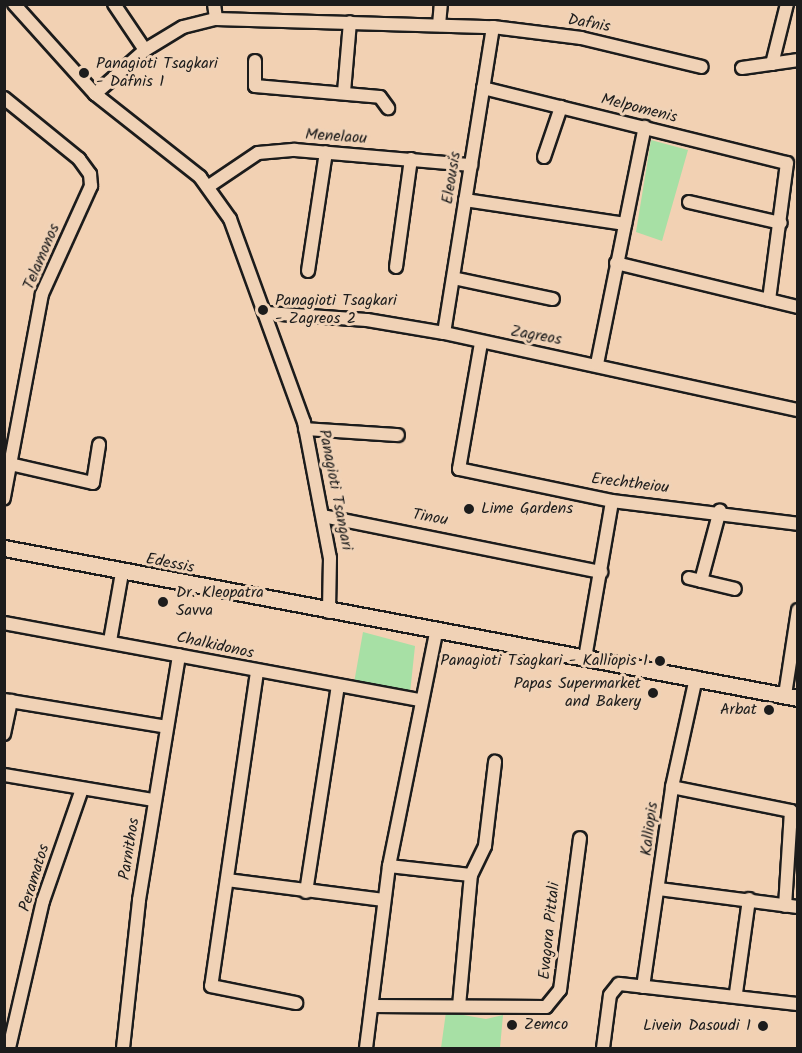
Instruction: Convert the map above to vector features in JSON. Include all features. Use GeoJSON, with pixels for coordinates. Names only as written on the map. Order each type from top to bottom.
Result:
{"type":"FeatureCollection","features":[{"type":"Feature","properties":{"kind":"main road","name":"Edessis"},"geometry":{"type":"LineString","coordinates":[[4,548],[329,612]]}},
{"type":"Feature","properties":{"kind":"main road"},"geometry":{"type":"LineString","coordinates":[[329,612],[791,697]]}},
{"type":"Feature","properties":{"kind":"street","name":"Panagioti Tsangari"},"geometry":{"type":"LineString","coordinates":[[14,4],[95,94],[209,186],[244,247],[305,429],[323,516],[329,612]]}},
{"type":"Feature","properties":{"kind":"street"},"geometry":{"type":"LineString","coordinates":[[114,4],[145,50]]}},
{"type":"Feature","properties":{"kind":"street"},"geometry":{"type":"LineString","coordinates":[[214,4],[216,19]]}},
{"type":"Feature","properties":{"kind":"street"},"geometry":{"type":"LineString","coordinates":[[439,26],[441,4]]}},
{"type":"Feature","properties":{"kind":"street"},"geometry":{"type":"LineString","coordinates":[[772,64],[787,4]]}},
{"type":"Feature","properties":{"kind":"street","name":"Dafnis"},"geometry":{"type":"LineString","coordinates":[[95,94],[145,50],[183,27],[216,19],[493,27],[581,38],[702,67]]}},
{"type":"Feature","properties":{"kind":"street"},"geometry":{"type":"LineString","coordinates":[[344,92],[350,22]]}},
{"type":"Feature","properties":{"kind":"street","name":"Eleousis"},"geometry":{"type":"LineString","coordinates":[[444,333],[493,27]]}},
{"type":"Feature","properties":{"kind":"street"},"geometry":{"type":"LineString","coordinates":[[742,68],[798,60]]}},
{"type":"Feature","properties":{"kind":"street"},"geometry":{"type":"LineString","coordinates":[[255,61],[255,86],[344,92],[380,97],[388,108]]}},
{"type":"Feature","properties":{"kind":"street","name":"Melpomenis"},"geometry":{"type":"LineString","coordinates":[[483,88],[787,164],[781,223]]}},
{"type":"Feature","properties":{"kind":"street","name":"Telamonos"},"geometry":{"type":"LineString","coordinates":[[4,98],[90,174],[91,186],[42,294],[4,498]]}},
{"type":"Feature","properties":{"kind":"street"},"geometry":{"type":"LineString","coordinates":[[544,157],[561,107]]}},
{"type":"Feature","properties":{"kind":"street"},"geometry":{"type":"LineString","coordinates":[[597,364],[645,127]]}},
{"type":"Feature","properties":{"kind":"street"},"geometry":{"type":"LineString","coordinates":[[308,271],[326,152]]}},
{"type":"Feature","properties":{"kind":"street","name":"Menelaou"},"geometry":{"type":"LineString","coordinates":[[209,186],[258,153],[326,152],[471,165]]}},
{"type":"Feature","properties":{"kind":"street"},"geometry":{"type":"LineString","coordinates":[[396,267],[411,159]]}},
{"type":"Feature","properties":{"kind":"street"},"geometry":{"type":"LineString","coordinates":[[465,200],[625,224]]}},
{"type":"Feature","properties":{"kind":"street"},"geometry":{"type":"LineString","coordinates":[[689,202],[781,223],[770,300]]}},
{"type":"Feature","properties":{"kind":"street"},"geometry":{"type":"LineString","coordinates":[[616,263],[798,307]]}},
{"type":"Feature","properties":{"kind":"street"},"geometry":{"type":"LineString","coordinates":[[453,278],[553,299]]}},
{"type":"Feature","properties":{"kind":"street","name":"Zagreos"},"geometry":{"type":"LineString","coordinates":[[267,313],[367,320],[444,333],[481,344],[597,364],[798,410]]}},
{"type":"Feature","properties":{"kind":"street","name":"Erechtheiou"},"geometry":{"type":"LineString","coordinates":[[481,344],[459,469],[612,501],[720,510],[798,524]]}},
{"type":"Feature","properties":{"kind":"street"},"geometry":{"type":"LineString","coordinates":[[305,429],[398,435]]}},
{"type":"Feature","properties":{"kind":"street"},"geometry":{"type":"LineString","coordinates":[[10,465],[93,483],[99,444]]}},
{"type":"Feature","properties":{"kind":"street"},"geometry":{"type":"LineString","coordinates":[[585,658],[612,501]]}},
{"type":"Feature","properties":{"kind":"street"},"geometry":{"type":"LineString","coordinates":[[720,510],[695,580],[735,589]]}},
{"type":"Feature","properties":{"kind":"street","name":"Tinou"},"geometry":{"type":"LineString","coordinates":[[323,516],[601,572]]}},
{"type":"Feature","properties":{"kind":"street"},"geometry":{"type":"LineString","coordinates":[[110,641],[122,573]]}},
{"type":"Feature","properties":{"kind":"street"},"geometry":{"type":"LineString","coordinates":[[791,697],[798,610]]}},
{"type":"Feature","properties":{"kind":"street","name":"Chalkidonos"},"geometry":{"type":"LineString","coordinates":[[4,623],[110,641],[257,672],[420,700]]}},
{"type":"Feature","properties":{"kind":"street"},"geometry":{"type":"LineString","coordinates":[[366,1048],[389,866],[420,700],[436,633]]}},
{"type":"Feature","properties":{"kind":"street","name":"Parnithos"},"geometry":{"type":"LineString","coordinates":[[123,1048],[154,800],[180,655]]}},
{"type":"Feature","properties":{"kind":"street"},"geometry":{"type":"LineString","coordinates":[[257,672],[211,986],[296,1003]]}},
{"type":"Feature","properties":{"kind":"street","name":"Kalliopis"},"geometry":{"type":"LineString","coordinates":[[644,987],[672,787],[696,678]]}},
{"type":"Feature","properties":{"kind":"street"},"geometry":{"type":"LineString","coordinates":[[306,892],[338,686]]}},
{"type":"Feature","properties":{"kind":"street"},"geometry":{"type":"LineString","coordinates":[[4,734],[8,700],[167,727]]}},
{"type":"Feature","properties":{"kind":"street"},"geometry":{"type":"LineString","coordinates":[[372,1006],[459,1006],[471,875],[485,846],[495,762]]}},
{"type":"Feature","properties":{"kind":"street"},"geometry":{"type":"LineString","coordinates":[[4,776],[154,800]]}},
{"type":"Feature","properties":{"kind":"street"},"geometry":{"type":"LineString","coordinates":[[659,889],[749,899],[791,907],[791,811],[672,787]]}},
{"type":"Feature","properties":{"kind":"street","name":"Peramatos"},"geometry":{"type":"LineString","coordinates":[[9,1048],[10,1007],[43,901],[82,789]]}},
{"type":"Feature","properties":{"kind":"street","name":"Evagora Pittali"},"geometry":{"type":"LineString","coordinates":[[459,1006],[527,1011],[546,1007],[554,999],[580,838]]}},
{"type":"Feature","properties":{"kind":"street"},"geometry":{"type":"LineString","coordinates":[[389,866],[471,875]]}},
{"type":"Feature","properties":{"kind":"street"},"geometry":{"type":"LineString","coordinates":[[227,880],[306,892],[384,900]]}},
{"type":"Feature","properties":{"kind":"street"},"geometry":{"type":"LineString","coordinates":[[736,993],[749,899]]}},
{"type":"Feature","properties":{"kind":"street"},"geometry":{"type":"LineString","coordinates":[[603,1048],[613,987],[736,993],[798,1004]]}},
{"type":"Feature","properties":{"kind":"green space"},"geometry":{"type":"Polygon","coordinates":[[[651,140],[688,150],[662,241],[636,232],[651,140]]]}},
{"type":"Feature","properties":{"kind":"green space"},"geometry":{"type":"Polygon","coordinates":[[[363,632],[415,646],[410,693],[354,683],[363,632]]]}},
{"type":"Feature","properties":{"kind":"green space"},"geometry":{"type":"Polygon","coordinates":[[[446,1012],[486,1019],[503,1015],[500,1048],[441,1048],[446,1012]]]}},
{"type":"Feature","properties":{"kind":"place","name":"Panagioti Tsagkari - Dafnis 1"},"geometry":{"type":"Point","coordinates":[84,73]}},
{"type":"Feature","properties":{"kind":"place","name":"Panagioti Tsagkari - Zagreos 2"},"geometry":{"type":"Point","coordinates":[263,310]}},
{"type":"Feature","properties":{"kind":"place","name":"Lime Gardens"},"geometry":{"type":"Point","coordinates":[469,509]}},
{"type":"Feature","properties":{"kind":"place","name":"Dr. Kleopatra Savva"},"geometry":{"type":"Point","coordinates":[163,602]}},
{"type":"Feature","properties":{"kind":"place","name":"Panagioti Tsagkari - Kalliopis 1"},"geometry":{"type":"Point","coordinates":[660,661]}},
{"type":"Feature","properties":{"kind":"place","name":"Papas Supermarket and Bakery"},"geometry":{"type":"Point","coordinates":[653,693]}},
{"type":"Feature","properties":{"kind":"place","name":"Arbat"},"geometry":{"type":"Point","coordinates":[769,710]}},
{"type":"Feature","properties":{"kind":"place","name":"Zemco"},"geometry":{"type":"Point","coordinates":[512,1025]}},
{"type":"Feature","properties":{"kind":"place","name":"Livein Dasoudi 1"},"geometry":{"type":"Point","coordinates":[763,1026]}}]}
